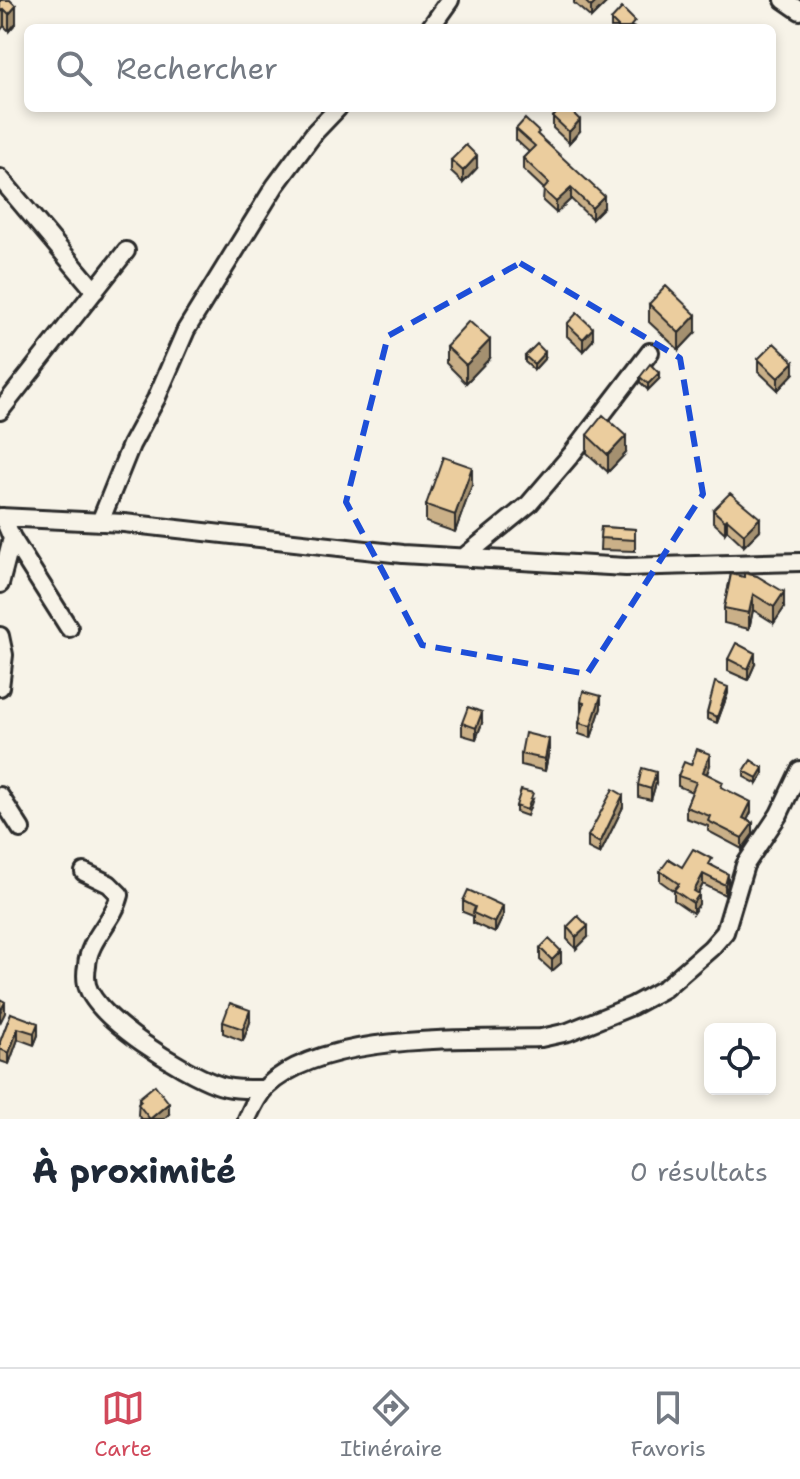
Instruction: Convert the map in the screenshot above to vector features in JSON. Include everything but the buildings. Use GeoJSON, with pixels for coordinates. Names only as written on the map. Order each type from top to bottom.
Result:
{"type":"FeatureCollection","features":[{"type":"Feature","properties":{"kind":"street"},"geometry":{"type":"LineString","coordinates":[[433,24],[450,0]]}},
{"type":"Feature","properties":{"kind":"street"},"geometry":{"type":"LineString","coordinates":[[784,0],[800,11]]}},
{"type":"Feature","properties":{"kind":"street"},"geometry":{"type":"LineString","coordinates":[[100,522],[131,445],[156,399],[186,330],[275,186],[315,132],[334,112]]}},
{"type":"Feature","properties":{"kind":"street"},"geometry":{"type":"LineString","coordinates":[[0,178],[95,291]]}},
{"type":"Feature","properties":{"kind":"street"},"geometry":{"type":"LineString","coordinates":[[0,411],[126,251]]}},
{"type":"Feature","properties":{"kind":"street"},"geometry":{"type":"LineString","coordinates":[[464,557],[529,504],[650,352]]}},
{"type":"Feature","properties":{"kind":"street"},"geometry":{"type":"LineString","coordinates":[[1,517],[100,522],[402,554],[626,567],[800,562]]}},
{"type":"Feature","properties":{"kind":"street"},"geometry":{"type":"LineString","coordinates":[[1,517],[69,628]]}},
{"type":"Feature","properties":{"kind":"street"},"geometry":{"type":"LineString","coordinates":[[0,584],[12,538]]}},
{"type":"Feature","properties":{"kind":"street"},"geometry":{"type":"LineString","coordinates":[[0,636],[4,655],[0,687]]}},
{"type":"Feature","properties":{"kind":"street"},"geometry":{"type":"LineString","coordinates":[[247,1119],[264,1089],[277,1078],[314,1060],[363,1046],[541,1038],[568,1032],[632,1006],[665,988],[725,932],[745,865],[779,814],[800,770]]}},
{"type":"Feature","properties":{"kind":"street"},"geometry":{"type":"LineString","coordinates":[[0,796],[21,829]]}},
{"type":"Feature","properties":{"kind":"street"},"geometry":{"type":"LineString","coordinates":[[84,872],[109,884],[120,895],[95,941],[87,963],[87,986],[102,1008],[131,1035],[181,1068],[216,1084],[239,1089],[264,1089]]}},
{"type":"Feature","properties":{"kind":"highlighted area"},"geometry":{"type":"Polygon","coordinates":[[[520,263],[680,358],[703,494],[587,674],[422,645],[346,502],[388,336],[520,263]]]}}]}
